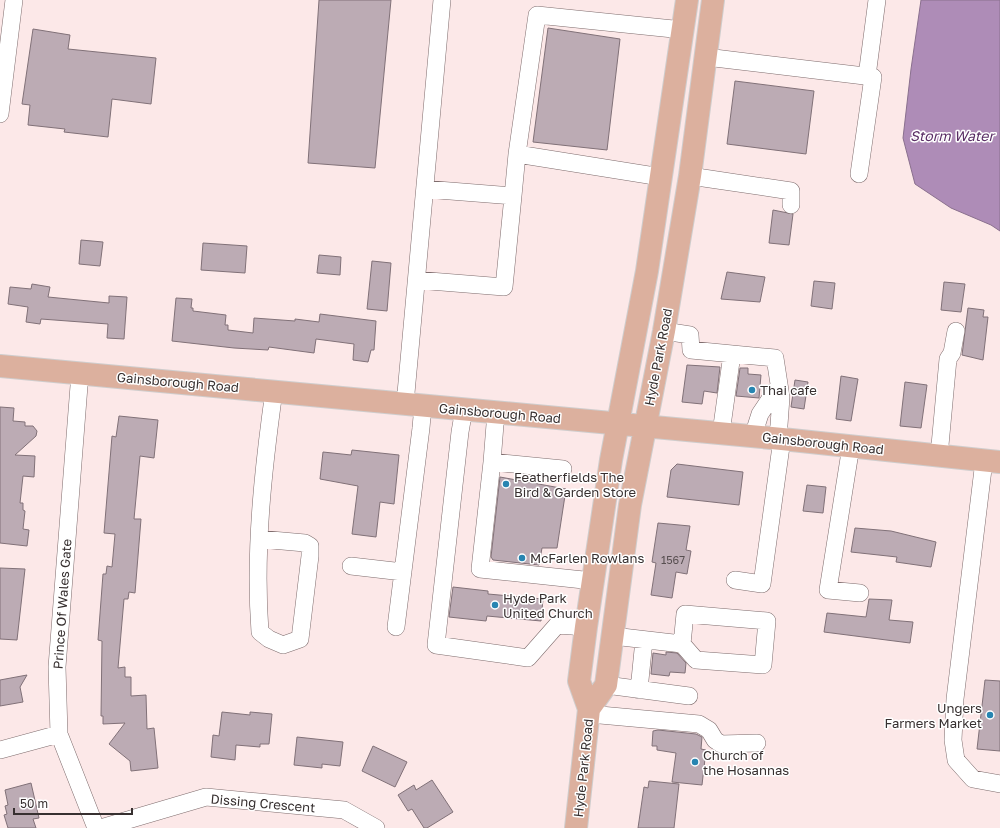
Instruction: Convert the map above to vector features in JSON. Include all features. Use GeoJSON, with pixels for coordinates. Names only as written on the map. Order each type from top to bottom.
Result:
{"type":"FeatureCollection","features":[{"type":"Feature","properties":{"kind":"main road","name":"Hyde Park Road"},"geometry":{"type":"LineString","coordinates":[[576,828],[589,712],[580,681],[586,627],[618,424],[647,271],[687,0]]}},
{"type":"Feature","properties":{"kind":"main road","name":"Hyde Park Road"},"geometry":{"type":"LineString","coordinates":[[589,712],[606,685],[630,505],[644,426],[664,331],[690,176],[713,0]]}},
{"type":"Feature","properties":{"kind":"main road","name":"Gainsborough Road"},"geometry":{"type":"LineString","coordinates":[[0,366],[753,436],[992,461]]}},
{"type":"Feature","properties":{"kind":"street"},"geometry":{"type":"LineString","coordinates":[[0,114],[14,0]]}},
{"type":"Feature","properties":{"kind":"street"},"geometry":{"type":"LineString","coordinates":[[396,627],[421,428],[414,405],[417,280],[442,0]]}},
{"type":"Feature","properties":{"kind":"street"},"geometry":{"type":"LineString","coordinates":[[867,76],[877,0]]}},
{"type":"Feature","properties":{"kind":"street"},"geometry":{"type":"LineString","coordinates":[[417,280],[504,287],[517,154],[538,7],[683,30]]}},
{"type":"Feature","properties":{"kind":"street"},"geometry":{"type":"LineString","coordinates":[[706,57],[873,77],[859,174]]}},
{"type":"Feature","properties":{"kind":"street"},"geometry":{"type":"LineString","coordinates":[[517,154],[662,177]]}},
{"type":"Feature","properties":{"kind":"street"},"geometry":{"type":"LineString","coordinates":[[690,176],[791,191],[791,205]]}},
{"type":"Feature","properties":{"kind":"street"},"geometry":{"type":"LineString","coordinates":[[425,188],[513,196]]}},
{"type":"Feature","properties":{"kind":"street"},"geometry":{"type":"LineString","coordinates":[[664,331],[690,335],[691,350],[775,358],[778,387],[781,397],[780,439],[762,584],[735,580]]}},
{"type":"Feature","properties":{"kind":"street"},"geometry":{"type":"LineString","coordinates":[[939,456],[948,359],[952,353],[956,332]]}},
{"type":"Feature","properties":{"kind":"street"},"geometry":{"type":"LineString","coordinates":[[721,433],[732,354]]}},
{"type":"Feature","properties":{"kind":"street","name":"Prince Of Wales Gate"},"geometry":{"type":"LineString","coordinates":[[80,373],[57,667],[59,734],[96,828]]}},
{"type":"Feature","properties":{"kind":"street"},"geometry":{"type":"LineString","coordinates":[[753,436],[760,414],[778,387]]}},
{"type":"Feature","properties":{"kind":"street"},"geometry":{"type":"LineString","coordinates":[[260,540],[305,542],[310,546],[300,639],[283,645],[269,639],[260,632],[258,603],[260,540],[261,511],[274,391]]}},
{"type":"Feature","properties":{"kind":"street"},"geometry":{"type":"LineString","coordinates":[[464,409],[460,432],[436,645],[528,658],[557,625],[586,627]]}},
{"type":"Feature","properties":{"kind":"street"},"geometry":{"type":"LineString","coordinates":[[496,412],[480,569],[593,581]]}},
{"type":"Feature","properties":{"kind":"street"},"geometry":{"type":"LineString","coordinates":[[851,446],[828,590],[860,593]]}},
{"type":"Feature","properties":{"kind":"street"},"geometry":{"type":"LineString","coordinates":[[992,461],[956,699],[954,740],[956,760],[973,779],[1000,784]]}},
{"type":"Feature","properties":{"kind":"street"},"geometry":{"type":"LineString","coordinates":[[492,462],[563,469]]}},
{"type":"Feature","properties":{"kind":"street"},"geometry":{"type":"LineString","coordinates":[[351,566],[403,572]]}},
{"type":"Feature","properties":{"kind":"street"},"geometry":{"type":"LineString","coordinates":[[613,636],[682,644],[696,660],[763,665],[768,621],[685,614],[682,644]]}},
{"type":"Feature","properties":{"kind":"street"},"geometry":{"type":"LineString","coordinates":[[639,690],[644,640]]}},
{"type":"Feature","properties":{"kind":"street"},"geometry":{"type":"LineString","coordinates":[[606,685],[690,696]]}},
{"type":"Feature","properties":{"kind":"street"},"geometry":{"type":"LineString","coordinates":[[589,712],[699,724],[709,730],[715,740],[720,744],[757,743]]}},
{"type":"Feature","properties":{"kind":"street"},"geometry":{"type":"LineString","coordinates":[[0,750],[59,734]]}},
{"type":"Feature","properties":{"kind":"street","name":"Dissing Crescent"},"geometry":{"type":"LineString","coordinates":[[101,828],[206,797],[344,810],[376,828]]}},
{"type":"Feature","properties":{"kind":"water","name":"Storm Water"},"geometry":{"type":"Polygon","coordinates":[[[921,0],[1000,0],[1000,231],[991,225],[951,208],[915,184],[903,138],[921,0]]]}},
{"type":"Feature","properties":{"kind":"building"},"geometry":{"type":"Polygon","coordinates":[[[319,0],[391,0],[375,168],[308,163],[319,0]]]}},
{"type":"Feature","properties":{"kind":"building"},"geometry":{"type":"Polygon","coordinates":[[[548,28],[620,39],[607,150],[533,142],[548,28]]]}},
{"type":"Feature","properties":{"kind":"building"},"geometry":{"type":"Polygon","coordinates":[[[33,29],[70,35],[68,49],[156,58],[151,104],[112,99],[108,137],[64,132],[65,129],[28,125],[30,105],[22,104],[33,29]]]}},
{"type":"Feature","properties":{"kind":"building"},"geometry":{"type":"Polygon","coordinates":[[[735,81],[814,91],[806,154],[727,144],[735,81]]]}},
{"type":"Feature","properties":{"kind":"building"},"geometry":{"type":"Polygon","coordinates":[[[773,210],[793,214],[789,245],[769,243],[773,210]]]}},
{"type":"Feature","properties":{"kind":"building"},"geometry":{"type":"Polygon","coordinates":[[[81,240],[103,242],[100,266],[79,264],[81,240]]]}},
{"type":"Feature","properties":{"kind":"building"},"geometry":{"type":"Polygon","coordinates":[[[203,243],[247,246],[245,273],[201,270],[203,243]]]}},
{"type":"Feature","properties":{"kind":"building"},"geometry":{"type":"Polygon","coordinates":[[[319,255],[341,257],[340,275],[317,273],[319,255]]]}},
{"type":"Feature","properties":{"kind":"building"},"geometry":{"type":"Polygon","coordinates":[[[372,261],[391,263],[387,311],[367,309],[372,261]]]}},
{"type":"Feature","properties":{"kind":"building"},"geometry":{"type":"Polygon","coordinates":[[[727,272],[765,277],[760,302],[721,299],[727,272]]]}},
{"type":"Feature","properties":{"kind":"building"},"geometry":{"type":"Polygon","coordinates":[[[814,281],[835,283],[832,309],[811,306],[814,281]]]}},
{"type":"Feature","properties":{"kind":"building"},"geometry":{"type":"Polygon","coordinates":[[[944,282],[965,284],[961,312],[941,310],[944,282]]]}},
{"type":"Feature","properties":{"kind":"building"},"geometry":{"type":"Polygon","coordinates":[[[32,284],[50,287],[48,297],[109,303],[109,296],[127,297],[124,339],[107,338],[108,324],[41,319],[40,324],[26,322],[28,307],[8,304],[10,287],[31,289],[32,284]]]}},
{"type":"Feature","properties":{"kind":"building"},"geometry":{"type":"Polygon","coordinates":[[[176,298],[192,299],[191,308],[193,308],[193,311],[226,315],[225,325],[228,325],[228,330],[253,333],[254,318],[295,321],[295,319],[319,322],[320,314],[376,321],[374,350],[371,350],[368,362],[353,360],[354,344],[316,339],[314,353],[269,347],[268,350],[234,348],[172,341],[176,298]]]}},
{"type":"Feature","properties":{"kind":"building"},"geometry":{"type":"Polygon","coordinates":[[[968,308],[984,310],[983,317],[988,317],[983,360],[962,355],[968,308]]]}},
{"type":"Feature","properties":{"kind":"building"},"geometry":{"type":"Polygon","coordinates":[[[687,365],[720,367],[717,393],[704,391],[702,404],[682,402],[687,365]]]}},
{"type":"Feature","properties":{"kind":"building"},"geometry":{"type":"Polygon","coordinates":[[[740,368],[748,368],[748,374],[761,375],[759,398],[736,396],[740,368]]]}},
{"type":"Feature","properties":{"kind":"building"},"geometry":{"type":"Polygon","coordinates":[[[841,376],[858,379],[851,421],[836,419],[841,376]]]}},
{"type":"Feature","properties":{"kind":"building"},"geometry":{"type":"Polygon","coordinates":[[[795,380],[808,382],[804,409],[791,407],[795,380]]]}},
{"type":"Feature","properties":{"kind":"building"},"geometry":{"type":"Polygon","coordinates":[[[905,382],[927,385],[921,428],[900,426],[905,382]]]}},
{"type":"Feature","properties":{"kind":"building"},"geometry":{"type":"Polygon","coordinates":[[[0,407],[14,408],[13,421],[25,422],[25,426],[33,426],[37,431],[36,436],[15,455],[35,456],[34,477],[23,476],[20,503],[23,503],[23,510],[25,511],[23,529],[29,530],[27,546],[0,543],[0,407]]]}},
{"type":"Feature","properties":{"kind":"building"},"geometry":{"type":"Polygon","coordinates":[[[119,416],[158,420],[154,458],[140,456],[134,519],[141,519],[135,593],[129,592],[128,599],[124,599],[118,668],[125,667],[125,677],[131,677],[131,696],[146,695],[147,729],[154,728],[158,768],[131,771],[130,761],[109,744],[125,723],[103,724],[103,716],[101,716],[102,641],[98,640],[103,574],[106,574],[107,566],[112,567],[115,534],[104,533],[112,436],[116,437],[119,416]]]}},
{"type":"Feature","properties":{"kind":"building"},"geometry":{"type":"Polygon","coordinates":[[[352,450],[399,455],[394,504],[380,502],[376,537],[352,534],[358,486],[320,479],[323,452],[351,455],[352,450]]]}},
{"type":"Feature","properties":{"kind":"building"},"geometry":{"type":"Polygon","coordinates":[[[677,464],[743,472],[739,505],[667,497],[671,470],[677,464]]]}},
{"type":"Feature","properties":{"kind":"building"},"geometry":{"type":"Polygon","coordinates":[[[500,477],[566,489],[557,548],[542,548],[539,565],[493,560],[491,557],[500,477]]]}},
{"type":"Feature","properties":{"kind":"building"},"geometry":{"type":"Polygon","coordinates":[[[807,485],[826,487],[823,513],[803,511],[807,485]]]}},
{"type":"Feature","properties":{"kind":"building"},"geometry":{"type":"Polygon","coordinates":[[[658,523],[690,526],[686,550],[691,551],[687,574],[676,572],[672,598],[651,595],[656,563],[652,562],[658,523]]]}},
{"type":"Feature","properties":{"kind":"building"},"geometry":{"type":"Polygon","coordinates":[[[855,528],[891,531],[936,542],[931,567],[896,562],[897,557],[851,552],[855,528]]]}},
{"type":"Feature","properties":{"kind":"building"},"geometry":{"type":"Polygon","coordinates":[[[0,568],[25,569],[17,640],[0,639],[0,568]]]}},
{"type":"Feature","properties":{"kind":"building","name":"Hyde Park United Church"},"geometry":{"type":"Polygon","coordinates":[[[453,587],[488,591],[488,594],[543,599],[541,621],[487,616],[486,621],[449,617],[453,587]]]}},
{"type":"Feature","properties":{"kind":"building"},"geometry":{"type":"Polygon","coordinates":[[[869,599],[892,600],[889,620],[913,622],[910,643],[824,632],[827,613],[866,617],[869,599]]]}},
{"type":"Feature","properties":{"kind":"building"},"geometry":{"type":"Polygon","coordinates":[[[666,652],[677,653],[686,663],[685,673],[670,672],[669,676],[651,674],[653,653],[666,655],[666,652]]]}},
{"type":"Feature","properties":{"kind":"building"},"geometry":{"type":"Polygon","coordinates":[[[27,675],[20,687],[23,702],[0,706],[0,680],[27,675]]]}},
{"type":"Feature","properties":{"kind":"building","name":"Ungers Farmers Market"},"geometry":{"type":"Polygon","coordinates":[[[985,680],[1000,681],[1000,751],[977,749],[985,680]]]}},
{"type":"Feature","properties":{"kind":"building"},"geometry":{"type":"Polygon","coordinates":[[[222,712],[250,715],[250,712],[272,714],[269,744],[260,744],[260,747],[236,745],[235,760],[211,757],[213,735],[219,736],[222,712]]]}},
{"type":"Feature","properties":{"kind":"building","name":"Church of the Hosannas"},"geometry":{"type":"Polygon","coordinates":[[[658,730],[696,734],[702,737],[701,749],[706,750],[702,785],[672,782],[676,753],[657,750],[657,746],[652,746],[653,731],[658,730]]]}},
{"type":"Feature","properties":{"kind":"building"},"geometry":{"type":"Polygon","coordinates":[[[297,737],[343,742],[340,766],[322,764],[322,768],[294,765],[297,737]]]}},
{"type":"Feature","properties":{"kind":"building"},"geometry":{"type":"Polygon","coordinates":[[[373,746],[407,762],[395,787],[362,771],[373,746]]]}},
{"type":"Feature","properties":{"kind":"building"},"geometry":{"type":"Polygon","coordinates":[[[432,780],[453,812],[427,828],[424,828],[412,809],[408,811],[398,795],[414,785],[416,790],[432,780]]]}},
{"type":"Feature","properties":{"kind":"building"},"geometry":{"type":"Polygon","coordinates":[[[649,781],[679,784],[674,828],[638,828],[644,787],[648,788],[649,781]]]}},
{"type":"Feature","properties":{"kind":"building"},"geometry":{"type":"Polygon","coordinates":[[[31,783],[39,818],[33,819],[36,828],[8,828],[4,815],[7,814],[5,806],[8,805],[5,790],[31,783]]]}},
{"type":"Feature","properties":{"kind":"place","name":"Thai cafe"},"geometry":{"type":"Point","coordinates":[752,390]}},
{"type":"Feature","properties":{"kind":"place","name":"Featherfields The Bird & Garden Store"},"geometry":{"type":"Point","coordinates":[506,484]}},
{"type":"Feature","properties":{"kind":"place","name":"McFarlen Rowlans"},"geometry":{"type":"Point","coordinates":[522,558]}},
{"type":"Feature","properties":{"kind":"place","name":"Hyde Park United Church"},"geometry":{"type":"Point","coordinates":[495,605]}},
{"type":"Feature","properties":{"kind":"place","name":"Ungers Farmers Market"},"geometry":{"type":"Point","coordinates":[990,715]}},
{"type":"Feature","properties":{"kind":"place","name":"Church of the Hosannas"},"geometry":{"type":"Point","coordinates":[695,762]}}]}
